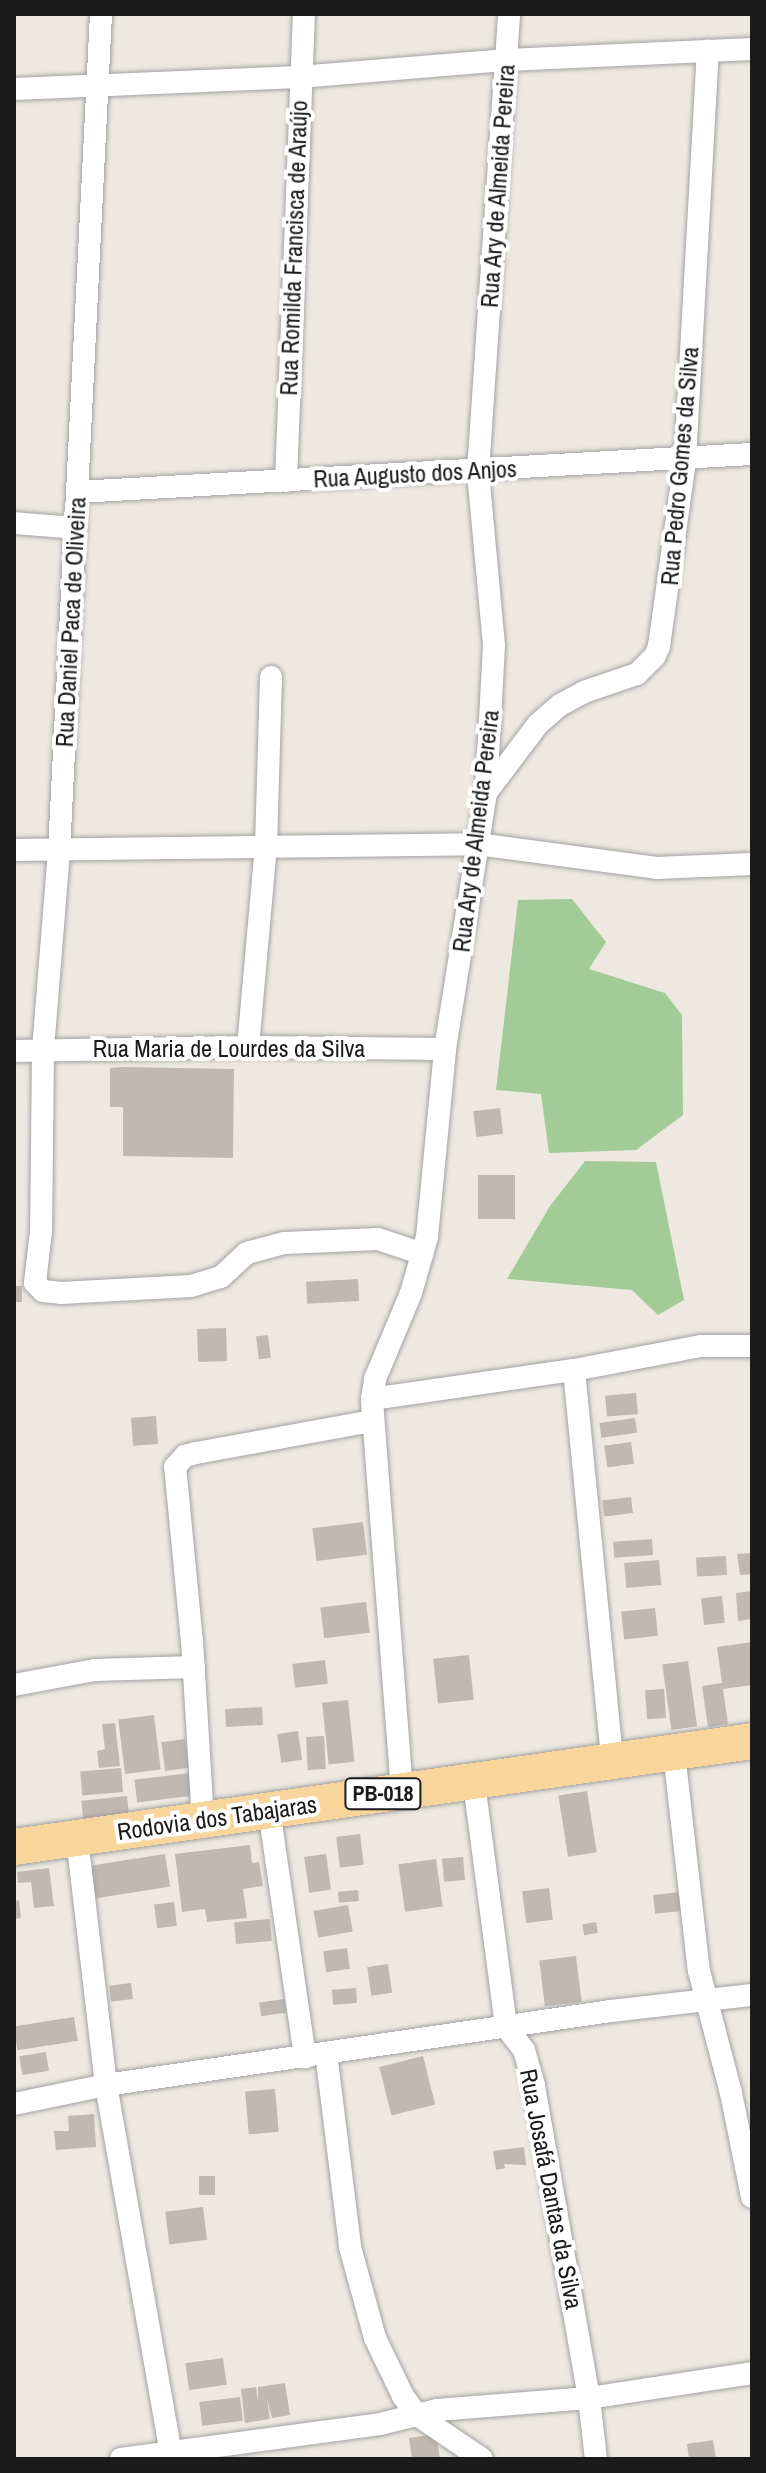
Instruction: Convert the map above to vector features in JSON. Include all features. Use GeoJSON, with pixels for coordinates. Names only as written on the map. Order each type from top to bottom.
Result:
{"type":"FeatureCollection","features":[{"type":"Feature","properties":{"kind":"main road","name":"Rodovia dos Tabajaras"},"geometry":{"type":"LineString","coordinates":[[14,1847],[752,1741]]}},
{"type":"Feature","properties":{"kind":"street","name":"Rua Daniel Paca de Oliveira"},"geometry":{"type":"LineString","coordinates":[[101,14],[59,851],[43,1049],[41,1231],[35,1283],[38,1288],[48,1292],[191,1286],[221,1277],[247,1253],[284,1243],[386,1240],[423,1254]]}},
{"type":"Feature","properties":{"kind":"street","name":"Rua Romilda Francisca de Araújo"},"geometry":{"type":"LineString","coordinates":[[286,481],[299,77],[304,14]]}},
{"type":"Feature","properties":{"kind":"street","name":"Rua Ary de Almeida Pereira"},"geometry":{"type":"LineString","coordinates":[[372,1410],[375,1379],[411,1293],[430,1221],[445,1049],[486,793],[494,645],[478,471],[509,14]]}},
{"type":"Feature","properties":{"kind":"street"},"geometry":{"type":"LineString","coordinates":[[14,89],[299,77],[507,60],[752,49]]}},
{"type":"Feature","properties":{"kind":"street","name":"Rua Pedro Gomes da Silva"},"geometry":{"type":"LineString","coordinates":[[486,793],[538,724],[560,705],[584,692],[637,674],[655,656],[668,597],[685,460],[708,51]]}},
{"type":"Feature","properties":{"kind":"street","name":"Rua Augusto dos Anjos"},"geometry":{"type":"LineString","coordinates":[[78,492],[752,454]]}},
{"type":"Feature","properties":{"kind":"street"},"geometry":{"type":"LineString","coordinates":[[14,523],[76,528]]}},
{"type":"Feature","properties":{"kind":"street"},"geometry":{"type":"LineString","coordinates":[[248,1047],[266,846],[271,677]]}},
{"type":"Feature","properties":{"kind":"street"},"geometry":{"type":"LineString","coordinates":[[14,850],[477,844],[656,868],[752,864]]}},
{"type":"Feature","properties":{"kind":"street","name":"Rua Maria de Lourdes da Silva"},"geometry":{"type":"LineString","coordinates":[[14,1051],[248,1047],[445,1049]]}},
{"type":"Feature","properties":{"kind":"street"},"geometry":{"type":"LineString","coordinates":[[203,1820],[186,1573],[173,1476],[180,1460],[196,1453],[372,1410],[701,1346],[752,1346]]}},
{"type":"Feature","properties":{"kind":"street"},"geometry":{"type":"LineString","coordinates":[[574,1370],[612,1761]]}},
{"type":"Feature","properties":{"kind":"street"},"geometry":{"type":"LineString","coordinates":[[372,1410],[402,1791]]}},
{"type":"Feature","properties":{"kind":"street"},"geometry":{"type":"LineString","coordinates":[[14,1685],[95,1670],[194,1667]]}},
{"type":"Feature","properties":{"kind":"street"},"geometry":{"type":"LineString","coordinates":[[674,1753],[691,1918],[706,2000],[731,2093],[752,2197]]}},
{"type":"Feature","properties":{"kind":"street","name":"Rua Josafá Dantas da Silva"},"geometry":{"type":"LineString","coordinates":[[474,1783],[506,2027],[524,2050],[534,2086],[589,2398],[596,2459]]}},
{"type":"Feature","properties":{"kind":"street"},"geometry":{"type":"LineString","coordinates":[[269,1810],[350,2247],[367,2314],[388,2367],[417,2415],[482,2459]]}},
{"type":"Feature","properties":{"kind":"street"},"geometry":{"type":"LineString","coordinates":[[77,1838],[106,2085],[172,2455]]}},
{"type":"Feature","properties":{"kind":"street"},"geometry":{"type":"LineString","coordinates":[[14,2104],[106,2085],[752,1995]]}},
{"type":"Feature","properties":{"kind":"street"},"geometry":{"type":"LineString","coordinates":[[121,2459],[172,2455],[380,2424],[485,2404],[589,2398],[752,2373]]}},
{"type":"Feature","properties":{"kind":"green space"},"geometry":{"type":"Polygon","coordinates":[[[572,899],[606,942],[589,969],[665,993],[682,1015],[683,1115],[636,1150],[549,1153],[541,1094],[496,1090],[518,900],[572,899]]]}},
{"type":"Feature","properties":{"kind":"green space"},"geometry":{"type":"Polygon","coordinates":[[[585,1161],[656,1162],[684,1300],[658,1315],[632,1290],[507,1279],[550,1206],[585,1161]]]}},
{"type":"Feature","properties":{"kind":"building"},"geometry":{"type":"Polygon","coordinates":[[[110,1068],[234,1069],[233,1158],[123,1156],[123,1107],[110,1107],[110,1068]]]}},
{"type":"Feature","properties":{"kind":"building"},"geometry":{"type":"Polygon","coordinates":[[[500,1108],[503,1134],[476,1137],[473,1111],[500,1108]]]}},
{"type":"Feature","properties":{"kind":"building"},"geometry":{"type":"Polygon","coordinates":[[[478,1175],[515,1175],[515,1219],[478,1219],[478,1175]]]}},
{"type":"Feature","properties":{"kind":"building"},"geometry":{"type":"Polygon","coordinates":[[[358,1279],[359,1301],[307,1304],[306,1282],[358,1279]]]}},
{"type":"Feature","properties":{"kind":"building"},"geometry":{"type":"Polygon","coordinates":[[[14,1286],[22,1286],[22,1302],[14,1302],[14,1286]]]}},
{"type":"Feature","properties":{"kind":"building"},"geometry":{"type":"Polygon","coordinates":[[[226,1328],[227,1361],[198,1362],[197,1329],[226,1328]]]}},
{"type":"Feature","properties":{"kind":"building"},"geometry":{"type":"Polygon","coordinates":[[[268,1335],[271,1358],[259,1359],[256,1336],[268,1335]]]}},
{"type":"Feature","properties":{"kind":"building"},"geometry":{"type":"Polygon","coordinates":[[[636,1393],[638,1414],[607,1417],[605,1396],[636,1393]]]}},
{"type":"Feature","properties":{"kind":"building"},"geometry":{"type":"Polygon","coordinates":[[[156,1416],[158,1444],[133,1446],[131,1418],[156,1416]]]}},
{"type":"Feature","properties":{"kind":"building"},"geometry":{"type":"Polygon","coordinates":[[[635,1418],[637,1433],[601,1438],[599,1423],[635,1418]]]}},
{"type":"Feature","properties":{"kind":"building"},"geometry":{"type":"Polygon","coordinates":[[[631,1442],[634,1464],[607,1468],[604,1446],[631,1442]]]}},
{"type":"Feature","properties":{"kind":"building"},"geometry":{"type":"Polygon","coordinates":[[[631,1497],[633,1513],[604,1516],[602,1501],[631,1497]]]}},
{"type":"Feature","properties":{"kind":"building"},"geometry":{"type":"Polygon","coordinates":[[[363,1522],[367,1555],[316,1561],[312,1528],[363,1522]]]}},
{"type":"Feature","properties":{"kind":"building"},"geometry":{"type":"Polygon","coordinates":[[[652,1539],[653,1555],[614,1558],[613,1542],[652,1539]]]}},
{"type":"Feature","properties":{"kind":"building"},"geometry":{"type":"Polygon","coordinates":[[[752,1553],[752,1574],[740,1575],[737,1554],[752,1553]]]}},
{"type":"Feature","properties":{"kind":"building"},"geometry":{"type":"Polygon","coordinates":[[[726,1556],[727,1575],[697,1577],[696,1558],[726,1556]]]}},
{"type":"Feature","properties":{"kind":"building"},"geometry":{"type":"Polygon","coordinates":[[[659,1560],[661,1585],[626,1588],[624,1563],[659,1560]]]}},
{"type":"Feature","properties":{"kind":"building"},"geometry":{"type":"Polygon","coordinates":[[[752,1591],[752,1619],[738,1621],[736,1593],[752,1591]]]}},
{"type":"Feature","properties":{"kind":"building"},"geometry":{"type":"Polygon","coordinates":[[[722,1596],[725,1623],[704,1625],[701,1598],[722,1596]]]}},
{"type":"Feature","properties":{"kind":"building"},"geometry":{"type":"Polygon","coordinates":[[[366,1602],[370,1633],[324,1638],[320,1608],[366,1602]]]}},
{"type":"Feature","properties":{"kind":"building"},"geometry":{"type":"Polygon","coordinates":[[[655,1608],[658,1636],[624,1639],[621,1612],[655,1608]]]}},
{"type":"Feature","properties":{"kind":"building"},"geometry":{"type":"Polygon","coordinates":[[[752,1642],[752,1685],[723,1689],[728,1724],[708,1727],[702,1686],[722,1683],[717,1647],[752,1642]]]}},
{"type":"Feature","properties":{"kind":"building"},"geometry":{"type":"Polygon","coordinates":[[[469,1655],[474,1700],[438,1704],[433,1659],[469,1655]]]}},
{"type":"Feature","properties":{"kind":"building"},"geometry":{"type":"Polygon","coordinates":[[[325,1660],[328,1684],[295,1688],[292,1664],[325,1660]]]}},
{"type":"Feature","properties":{"kind":"building"},"geometry":{"type":"Polygon","coordinates":[[[688,1661],[697,1726],[671,1730],[662,1665],[688,1661]]]}},
{"type":"Feature","properties":{"kind":"building"},"geometry":{"type":"Polygon","coordinates":[[[664,1689],[666,1718],[647,1719],[645,1690],[664,1689]]]}},
{"type":"Feature","properties":{"kind":"building"},"geometry":{"type":"Polygon","coordinates":[[[348,1700],[354,1762],[329,1764],[322,1703],[348,1700]]]}},
{"type":"Feature","properties":{"kind":"building"},"geometry":{"type":"Polygon","coordinates":[[[262,1707],[263,1725],[226,1727],[225,1709],[262,1707]]]}},
{"type":"Feature","properties":{"kind":"building"},"geometry":{"type":"Polygon","coordinates":[[[154,1715],[161,1770],[125,1774],[118,1719],[154,1715]]]}},
{"type":"Feature","properties":{"kind":"building"},"geometry":{"type":"Polygon","coordinates":[[[115,1723],[120,1766],[99,1768],[97,1751],[105,1749],[102,1724],[115,1723]]]}},
{"type":"Feature","properties":{"kind":"building"},"geometry":{"type":"Polygon","coordinates":[[[298,1731],[302,1760],[281,1763],[277,1734],[298,1731]]]}},
{"type":"Feature","properties":{"kind":"building"},"geometry":{"type":"Polygon","coordinates":[[[324,1736],[326,1769],[308,1770],[306,1737],[324,1736]]]}},
{"type":"Feature","properties":{"kind":"building"},"geometry":{"type":"Polygon","coordinates":[[[185,1739],[189,1768],[165,1771],[161,1742],[185,1739]]]}},
{"type":"Feature","properties":{"kind":"building"},"geometry":{"type":"Polygon","coordinates":[[[121,1768],[123,1792],[82,1795],[80,1772],[121,1768]]]}},
{"type":"Feature","properties":{"kind":"building"},"geometry":{"type":"Polygon","coordinates":[[[189,1773],[192,1796],[137,1803],[134,1780],[189,1773]]]}},
{"type":"Feature","properties":{"kind":"building"},"geometry":{"type":"Polygon","coordinates":[[[587,1791],[597,1852],[568,1857],[558,1796],[587,1791]]]}},
{"type":"Feature","properties":{"kind":"building"},"geometry":{"type":"Polygon","coordinates":[[[127,1796],[129,1814],[83,1819],[81,1801],[127,1796]]]}},
{"type":"Feature","properties":{"kind":"building"},"geometry":{"type":"Polygon","coordinates":[[[360,1834],[364,1865],[340,1868],[336,1837],[360,1834]]]}},
{"type":"Feature","properties":{"kind":"building"},"geometry":{"type":"Polygon","coordinates":[[[250,1845],[252,1863],[259,1862],[263,1886],[243,1889],[247,1918],[207,1922],[205,1909],[182,1912],[175,1854],[250,1845]]]}},
{"type":"Feature","properties":{"kind":"building"},"geometry":{"type":"Polygon","coordinates":[[[165,1854],[170,1887],[92,1899],[87,1866],[165,1854]]]}},
{"type":"Feature","properties":{"kind":"building"},"geometry":{"type":"Polygon","coordinates":[[[326,1854],[331,1890],[309,1893],[304,1857],[326,1854]]]}},
{"type":"Feature","properties":{"kind":"building"},"geometry":{"type":"Polygon","coordinates":[[[463,1857],[465,1880],[444,1882],[442,1859],[463,1857]]]}},
{"type":"Feature","properties":{"kind":"building"},"geometry":{"type":"Polygon","coordinates":[[[436,1859],[443,1907],[405,1912],[398,1864],[436,1859]]]}},
{"type":"Feature","properties":{"kind":"building"},"geometry":{"type":"Polygon","coordinates":[[[49,1868],[54,1906],[34,1908],[31,1882],[18,1883],[17,1872],[49,1868]]]}},
{"type":"Feature","properties":{"kind":"building"},"geometry":{"type":"Polygon","coordinates":[[[549,1888],[553,1920],[526,1923],[522,1891],[549,1888]]]}},
{"type":"Feature","properties":{"kind":"building"},"geometry":{"type":"Polygon","coordinates":[[[358,1890],[359,1901],[339,1903],[338,1892],[358,1890]]]}},
{"type":"Feature","properties":{"kind":"building"},"geometry":{"type":"Polygon","coordinates":[[[681,1892],[683,1911],[655,1914],[653,1895],[681,1892]]]}},
{"type":"Feature","properties":{"kind":"building"},"geometry":{"type":"Polygon","coordinates":[[[19,1900],[21,1918],[14,1919],[14,1901],[19,1900]]]}},
{"type":"Feature","properties":{"kind":"building"},"geometry":{"type":"Polygon","coordinates":[[[174,1902],[177,1926],[157,1928],[154,1904],[174,1902]]]}},
{"type":"Feature","properties":{"kind":"building"},"geometry":{"type":"Polygon","coordinates":[[[348,1905],[353,1932],[318,1938],[314,1911],[348,1905]]]}},
{"type":"Feature","properties":{"kind":"building"},"geometry":{"type":"Polygon","coordinates":[[[270,1919],[272,1941],[236,1944],[234,1922],[270,1919]]]}},
{"type":"Feature","properties":{"kind":"building"},"geometry":{"type":"Polygon","coordinates":[[[596,1922],[598,1933],[584,1935],[582,1924],[596,1922]]]}},
{"type":"Feature","properties":{"kind":"building"},"geometry":{"type":"Polygon","coordinates":[[[347,1948],[350,1969],[326,1972],[323,1951],[347,1948]]]}},
{"type":"Feature","properties":{"kind":"building"},"geometry":{"type":"Polygon","coordinates":[[[576,1956],[582,2002],[545,2006],[539,1961],[576,1956]]]}},
{"type":"Feature","properties":{"kind":"building"},"geometry":{"type":"Polygon","coordinates":[[[388,1964],[392,1993],[371,1996],[367,1967],[388,1964]]]}},
{"type":"Feature","properties":{"kind":"building"},"geometry":{"type":"Polygon","coordinates":[[[131,1983],[133,1999],[111,2002],[109,1986],[131,1983]]]}},
{"type":"Feature","properties":{"kind":"building"},"geometry":{"type":"Polygon","coordinates":[[[356,1988],[357,2003],[333,2005],[332,1990],[356,1988]]]}},
{"type":"Feature","properties":{"kind":"building"},"geometry":{"type":"Polygon","coordinates":[[[284,1999],[286,2013],[261,2016],[259,2002],[284,1999]]]}},
{"type":"Feature","properties":{"kind":"building"},"geometry":{"type":"Polygon","coordinates":[[[74,2017],[78,2041],[18,2050],[14,2027],[74,2017]]]}},
{"type":"Feature","properties":{"kind":"building"},"geometry":{"type":"Polygon","coordinates":[[[46,2052],[49,2071],[22,2075],[19,2056],[46,2052]]]}},
{"type":"Feature","properties":{"kind":"building"},"geometry":{"type":"Polygon","coordinates":[[[423,2056],[435,2105],[391,2115],[379,2067],[423,2056]]]}},
{"type":"Feature","properties":{"kind":"building"},"geometry":{"type":"Polygon","coordinates":[[[275,2089],[279,2132],[249,2134],[245,2092],[275,2089]]]}},
{"type":"Feature","properties":{"kind":"building"},"geometry":{"type":"Polygon","coordinates":[[[94,2114],[96,2147],[56,2150],[54,2131],[69,2131],[68,2116],[94,2114]]]}},
{"type":"Feature","properties":{"kind":"building"},"geometry":{"type":"Polygon","coordinates":[[[524,2147],[526,2165],[504,2164],[505,2168],[496,2170],[493,2151],[524,2147]]]}},
{"type":"Feature","properties":{"kind":"building"},"geometry":{"type":"Polygon","coordinates":[[[199,2176],[215,2176],[215,2195],[199,2195],[199,2176]]]}},
{"type":"Feature","properties":{"kind":"building"},"geometry":{"type":"Polygon","coordinates":[[[203,2207],[207,2240],[169,2244],[165,2212],[203,2207]]]}},
{"type":"Feature","properties":{"kind":"building"},"geometry":{"type":"Polygon","coordinates":[[[223,2358],[227,2385],[189,2390],[185,2363],[223,2358]]]}},
{"type":"Feature","properties":{"kind":"building"},"geometry":{"type":"Polygon","coordinates":[[[285,2383],[290,2415],[272,2418],[267,2399],[270,2419],[245,2423],[241,2389],[256,2387],[258,2401],[258,2387],[285,2383]]]}},
{"type":"Feature","properties":{"kind":"building"},"geometry":{"type":"Polygon","coordinates":[[[240,2397],[243,2421],[202,2426],[199,2402],[240,2397]]]}},
{"type":"Feature","properties":{"kind":"building"},"geometry":{"type":"Polygon","coordinates":[[[436,2434],[440,2459],[412,2459],[409,2438],[436,2434]]]}},
{"type":"Feature","properties":{"kind":"building"},"geometry":{"type":"Polygon","coordinates":[[[713,2440],[716,2459],[689,2459],[687,2444],[713,2440]]]}}]}
